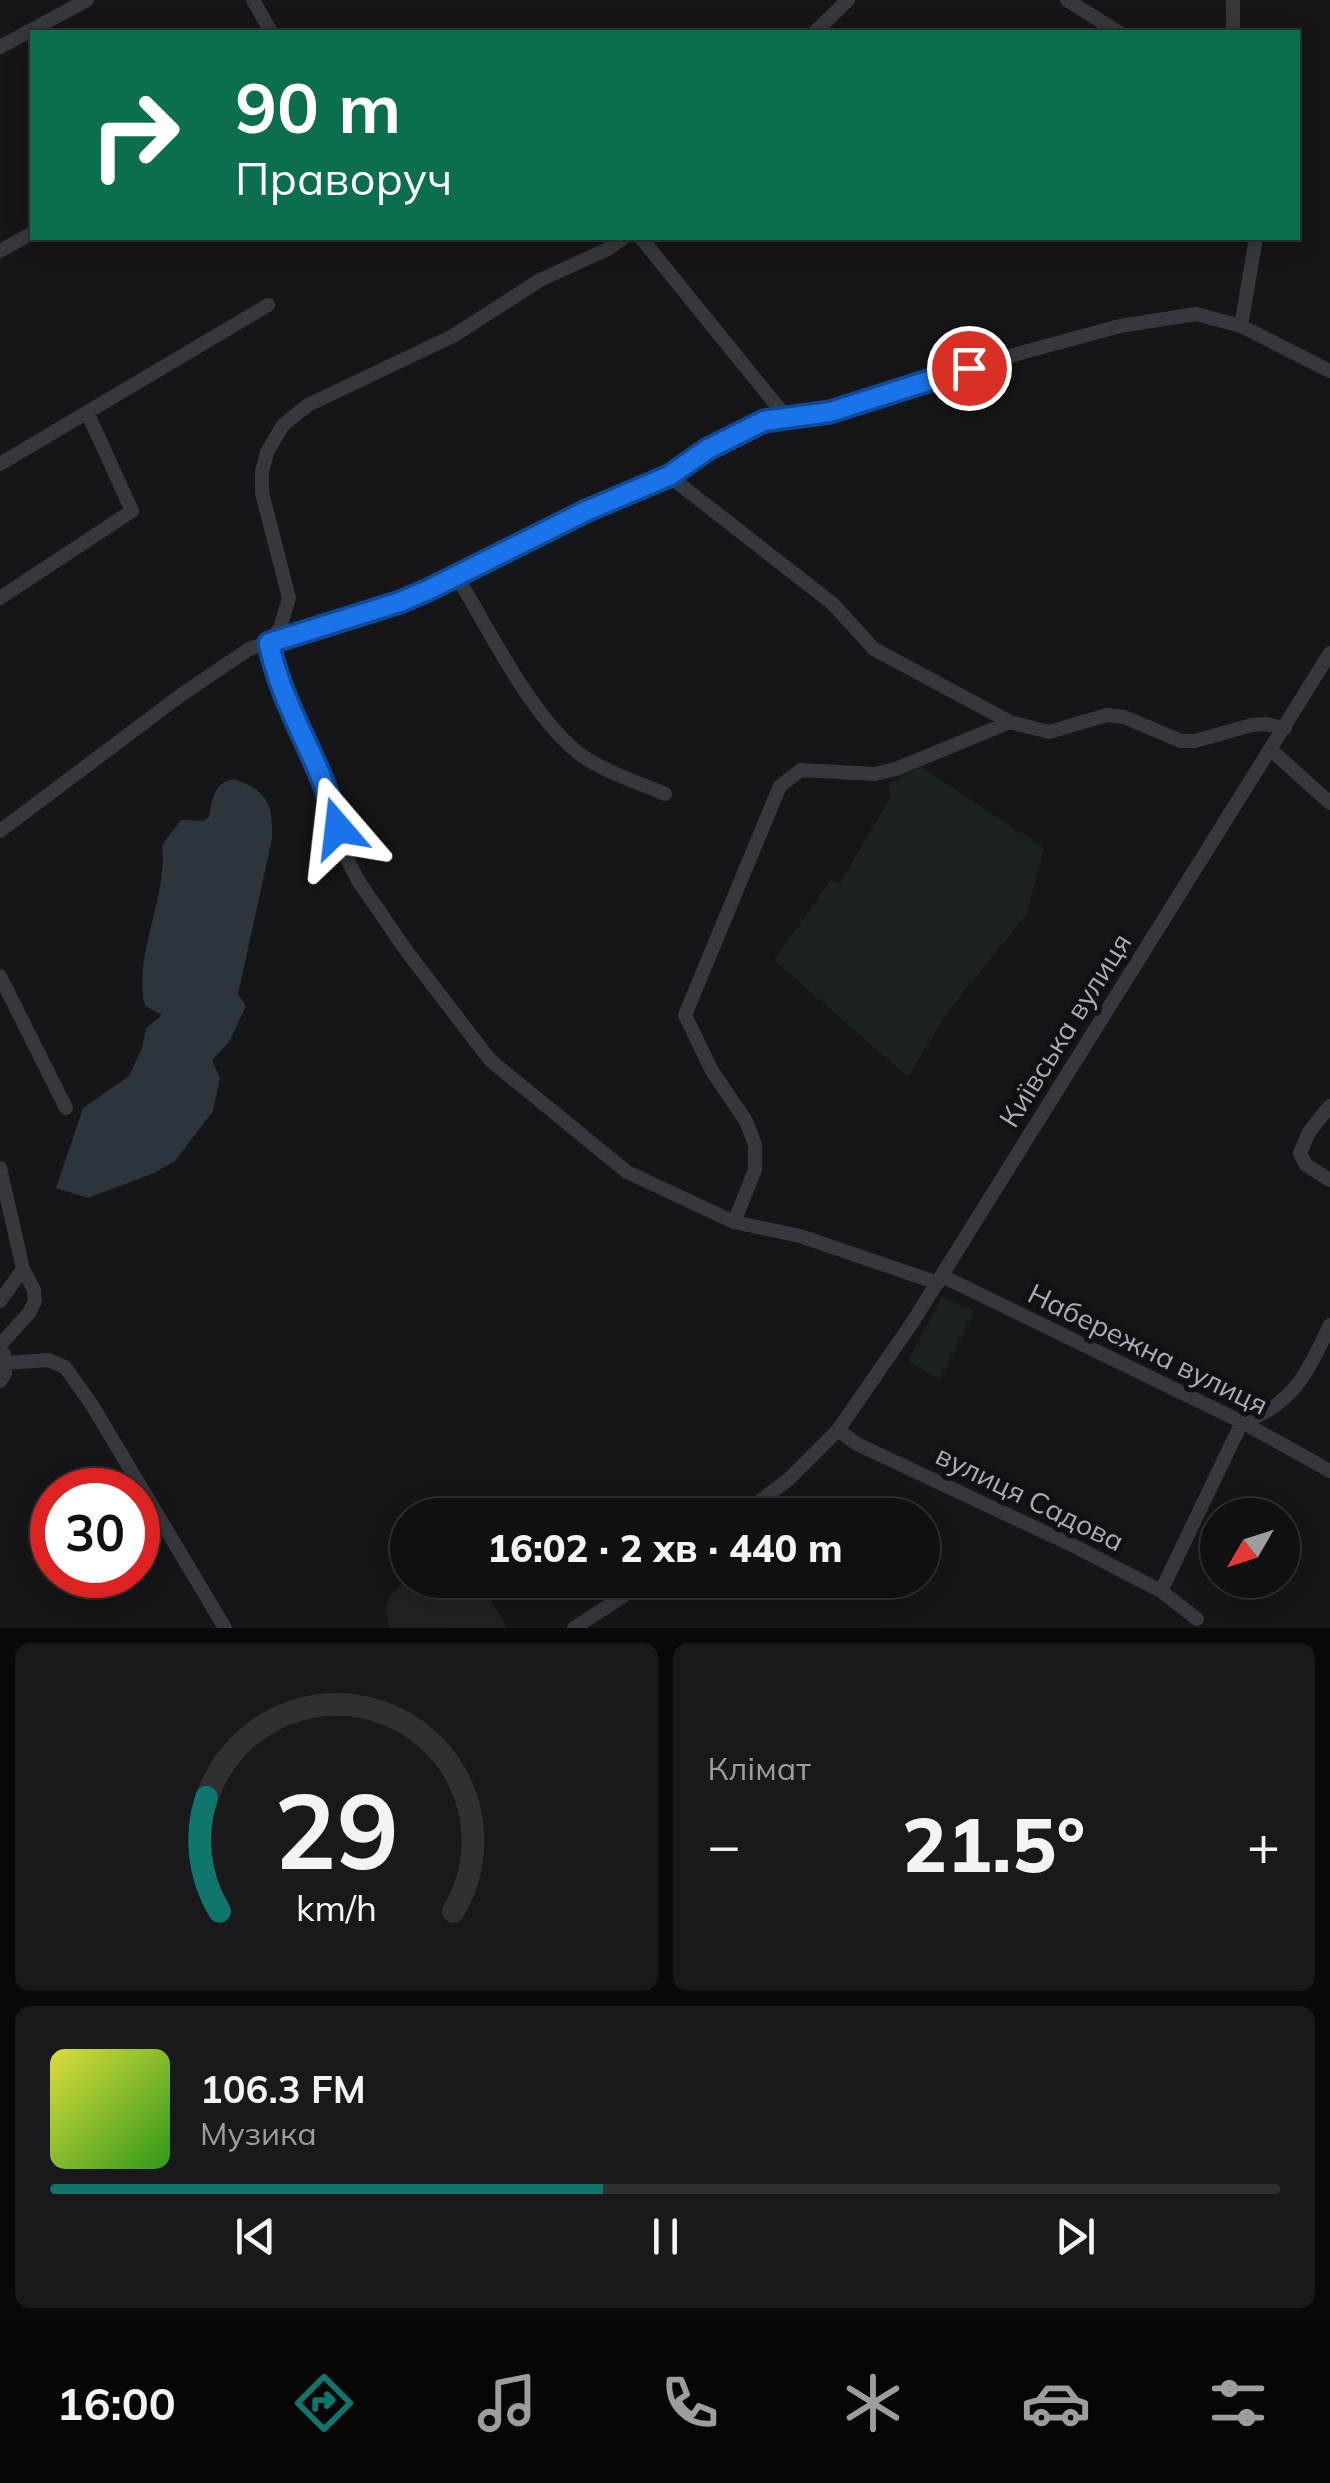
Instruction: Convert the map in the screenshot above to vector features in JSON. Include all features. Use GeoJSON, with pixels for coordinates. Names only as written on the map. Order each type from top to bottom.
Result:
{"type":"FeatureCollection","features":[{"type":"Feature","properties":{"kind":"street"},"geometry":{"type":"LineString","coordinates":[[30,30],[87,0]]}},
{"type":"Feature","properties":{"kind":"street"},"geometry":{"type":"LineString","coordinates":[[253,0],[270,30]]}},
{"type":"Feature","properties":{"kind":"street"},"geometry":{"type":"LineString","coordinates":[[816,30],[848,0]]}},
{"type":"Feature","properties":{"kind":"street"},"geometry":{"type":"LineString","coordinates":[[1067,0],[1115,30]]}},
{"type":"Feature","properties":{"kind":"street"},"geometry":{"type":"LineString","coordinates":[[1233,0],[1233,30]]}},
{"type":"Feature","properties":{"kind":"street"},"geometry":{"type":"LineString","coordinates":[[0,46],[30,30]]}},
{"type":"Feature","properties":{"kind":"street"},"geometry":{"type":"LineString","coordinates":[[0,251],[30,234]]}},
{"type":"Feature","properties":{"kind":"street"},"geometry":{"type":"LineString","coordinates":[[269,643],[280,628],[289,598],[262,492],[267,452],[282,425],[308,404],[453,336],[540,280],[620,240]]}},
{"type":"Feature","properties":{"kind":"street"},"geometry":{"type":"LineString","coordinates":[[643,240],[786,417]]}},
{"type":"Feature","properties":{"kind":"street"},"geometry":{"type":"LineString","coordinates":[[1241,326],[1256,240]]}},
{"type":"Feature","properties":{"kind":"street"},"geometry":{"type":"LineString","coordinates":[[0,464],[268,305]]}},
{"type":"Feature","properties":{"kind":"street"},"geometry":{"type":"LineString","coordinates":[[0,831],[180,695],[249,649],[400,602],[586,511],[669,476],[740,431],[764,421],[830,412],[969,368],[1140,322],[1196,314],[1241,326],[1330,371]]}},
{"type":"Feature","properties":{"kind":"street"},"geometry":{"type":"LineString","coordinates":[[0,598],[132,511],[87,412]]}},
{"type":"Feature","properties":{"kind":"street"},"geometry":{"type":"LineString","coordinates":[[669,476],[833,604],[874,649],[1010,722],[1049,732],[1107,715],[1181,741],[1195,742],[1252,726],[1284,728]]}},
{"type":"Feature","properties":{"kind":"street"},"geometry":{"type":"LineString","coordinates":[[457,576],[540,712],[568,744],[588,760],[665,794]]}},
{"type":"Feature","properties":{"kind":"street","name":"Набережна вулиця"},"geometry":{"type":"LineString","coordinates":[[269,643],[276,680],[313,754],[331,800],[345,855],[359,882],[490,1060],[626,1172],[734,1222],[800,1236],[940,1279],[1242,1422],[1330,1470]]}},
{"type":"Feature","properties":{"kind":"street","name":"Київська вулиця"},"geometry":{"type":"LineString","coordinates":[[764,1498],[838,1430],[940,1279],[1330,653]]}},
{"type":"Feature","properties":{"kind":"street"},"geometry":{"type":"LineString","coordinates":[[734,1222],[755,1170],[755,1145],[746,1121],[712,1070],[684,1015],[780,786],[801,770],[875,774],[896,770],[1010,722]]}},
{"type":"Feature","properties":{"kind":"street"},"geometry":{"type":"LineString","coordinates":[[1270,749],[1330,803]]}},
{"type":"Feature","properties":{"kind":"street"},"geometry":{"type":"LineString","coordinates":[[0,976],[66,1108]]}},
{"type":"Feature","properties":{"kind":"street"},"geometry":{"type":"LineString","coordinates":[[1330,1106],[1308,1132],[1300,1153],[1306,1165],[1330,1180]]}},
{"type":"Feature","properties":{"kind":"street"},"geometry":{"type":"LineString","coordinates":[[0,1168],[24,1269],[34,1290],[29,1313],[0,1346],[6,1363],[0,1381]]}},
{"type":"Feature","properties":{"kind":"street"},"geometry":{"type":"LineString","coordinates":[[0,1301],[24,1269]]}},
{"type":"Feature","properties":{"kind":"street"},"geometry":{"type":"LineString","coordinates":[[1162,1592],[1242,1422],[1264,1415],[1282,1402],[1306,1375],[1330,1325]]}},
{"type":"Feature","properties":{"kind":"street"},"geometry":{"type":"LineString","coordinates":[[6,1363],[48,1360],[65,1367],[225,1628]]}},
{"type":"Feature","properties":{"kind":"street","name":"вулиця Садова"},"geometry":{"type":"LineString","coordinates":[[838,1430],[858,1444],[1162,1592],[1197,1619]]}},
{"type":"Feature","properties":{"kind":"street"},"geometry":{"type":"LineString","coordinates":[[574,1628],[620,1598]]}},
{"type":"Feature","properties":{"kind":"shaded area"},"geometry":{"type":"Polygon","coordinates":[[[921,767],[1044,848],[1027,914],[949,1010],[908,1077],[774,960],[831,880],[840,883],[890,798],[889,783],[921,767]]]}},
{"type":"Feature","properties":{"kind":"shaded area"},"geometry":{"type":"Polygon","coordinates":[[[234,779],[266,800],[272,839],[238,994],[246,1006],[229,1042],[212,1060],[220,1078],[213,1111],[175,1161],[154,1173],[88,1198],[56,1188],[83,1108],[129,1076],[146,1028],[162,1015],[145,1006],[142,987],[163,864],[162,845],[181,820],[203,821],[209,817],[218,788],[234,779]]]}},
{"type":"Feature","properties":{"kind":"shaded area"},"geometry":{"type":"Polygon","coordinates":[[[942,1297],[974,1311],[940,1379],[908,1361],[942,1297]]]}},
{"type":"Feature","properties":{"kind":"shaded area"},"geometry":{"type":"Polygon","coordinates":[[[390,1597],[490,1598],[507,1628],[390,1628],[385,1609],[390,1597]]]}},
{"type":"Feature","properties":{"kind":"route"},"geometry":{"type":"LineString","coordinates":[[338,828],[313,754],[276,680],[269,643],[428,590],[586,511],[669,476],[708,449],[764,421],[830,412],[969,368]]}}]}
